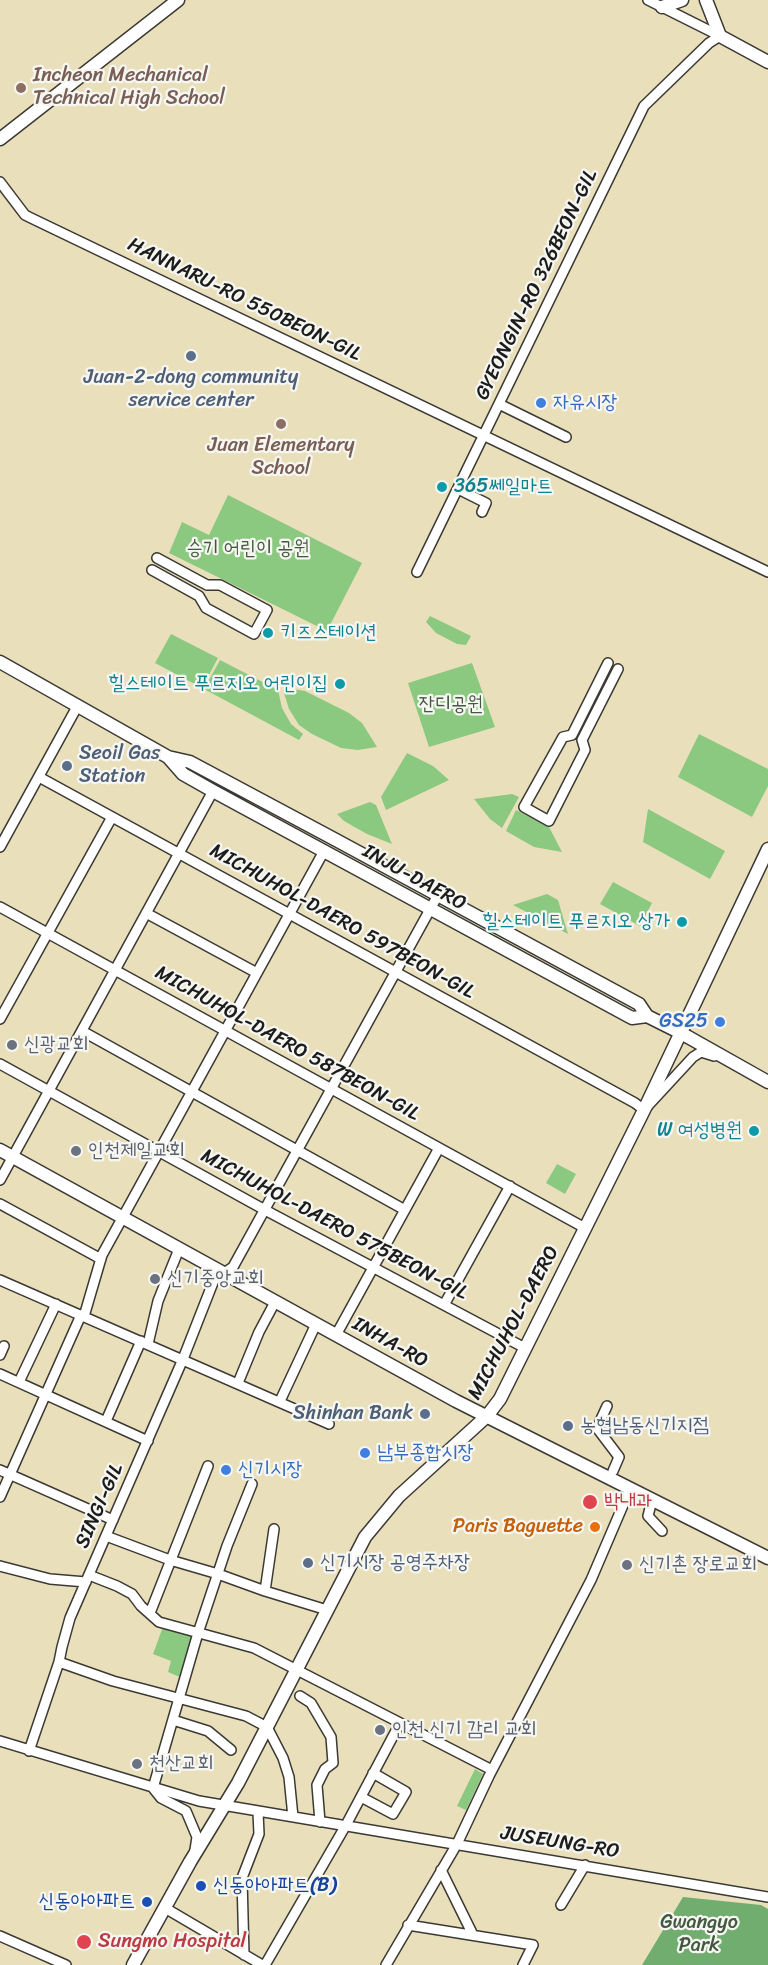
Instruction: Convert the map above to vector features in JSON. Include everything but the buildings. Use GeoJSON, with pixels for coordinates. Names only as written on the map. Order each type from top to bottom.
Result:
{"type":"FeatureCollection","features":[{"type":"Feature","properties":{"kind":"main road"},"geometry":{"type":"LineString","coordinates":[[0,139],[178,0]]}},
{"type":"Feature","properties":{"kind":"main road"},"geometry":{"type":"LineString","coordinates":[[662,7],[682,0]]}},
{"type":"Feature","properties":{"kind":"main road"},"geometry":{"type":"LineString","coordinates":[[706,0],[720,36],[768,62]]}},
{"type":"Feature","properties":{"kind":"main road","name":"INJU-DAERO"},"geometry":{"type":"LineString","coordinates":[[0,662],[168,758],[183,774],[213,791],[632,1018],[647,1016]]}},
{"type":"Feature","properties":{"kind":"main road","name":"INJU-DAERO"},"geometry":{"type":"LineString","coordinates":[[168,758],[190,762],[438,895],[639,1004],[647,1016],[768,1082]]}},
{"type":"Feature","properties":{"kind":"main road","name":"MICHUHOL-DAERO"},"geometry":{"type":"LineString","coordinates":[[133,1965],[190,1862],[238,1783],[365,1537],[376,1521],[416,1479],[487,1416],[500,1399],[644,1110],[768,849]]}},
{"type":"Feature","properties":{"kind":"main road","name":"INHA-RO"},"geometry":{"type":"LineString","coordinates":[[0,1150],[179,1248],[219,1277],[275,1302],[487,1416],[768,1558]]}},
{"type":"Feature","properties":{"kind":"street"},"geometry":{"type":"LineString","coordinates":[[648,0],[720,36]]}},
{"type":"Feature","properties":{"kind":"street","name":"GYEONGIN-RO 326BEON-GIL"},"geometry":{"type":"LineString","coordinates":[[417,572],[644,106],[709,43],[720,36]]}},
{"type":"Feature","properties":{"kind":"street","name":"HANNARU-RO 550BEON-GIL"},"geometry":{"type":"LineString","coordinates":[[0,182],[25,215],[768,572]]}},
{"type":"Feature","properties":{"kind":"street"},"geometry":{"type":"LineString","coordinates":[[499,404],[566,436]]}},
{"type":"Feature","properties":{"kind":"street"},"geometry":{"type":"LineString","coordinates":[[458,489],[486,503],[482,512]]}},
{"type":"Feature","properties":{"kind":"street"},"geometry":{"type":"LineString","coordinates":[[152,570],[199,596],[206,608],[254,634],[267,610],[220,585],[207,585],[157,558]]}},
{"type":"Feature","properties":{"kind":"street"},"geometry":{"type":"LineString","coordinates":[[608,663],[572,735],[563,737],[524,807],[549,821],[585,750],[582,741],[618,669]]}},
{"type":"Feature","properties":{"kind":"street"},"geometry":{"type":"LineString","coordinates":[[0,847],[78,705]]}},
{"type":"Feature","properties":{"kind":"street","name":"MICHUHOL-DAERO 597BEON-GIL"},"geometry":{"type":"LineString","coordinates":[[39,777],[644,1110]]}},
{"type":"Feature","properties":{"kind":"street"},"geometry":{"type":"LineString","coordinates":[[0,1180],[213,791]]}},
{"type":"Feature","properties":{"kind":"street"},"geometry":{"type":"LineString","coordinates":[[0,1019],[112,816]]}},
{"type":"Feature","properties":{"kind":"street"},"geometry":{"type":"LineString","coordinates":[[0,1497],[81,1315],[101,1259],[324,851]]}},
{"type":"Feature","properties":{"kind":"street","name":"SINGI-GIL"},"geometry":{"type":"LineString","coordinates":[[29,1751],[59,1662],[70,1618],[219,1277],[233,1268],[438,895]]}},
{"type":"Feature","properties":{"kind":"street","name":"MICHUHOL-DAERO 587BEON-GIL"},"geometry":{"type":"LineString","coordinates":[[0,907],[585,1228]]}},
{"type":"Feature","properties":{"kind":"street"},"geometry":{"type":"LineString","coordinates":[[146,913],[257,973]]}},
{"type":"Feature","properties":{"kind":"street"},"geometry":{"type":"LineString","coordinates":[[82,1031],[405,1210]]}},
{"type":"Feature","properties":{"kind":"street"},"geometry":{"type":"LineString","coordinates":[[644,1110],[693,1057],[701,1052],[730,1061]]}},
{"type":"Feature","properties":{"kind":"street","name":"MICHUHOL-DAERO 575BEON-GIL"},"geometry":{"type":"LineString","coordinates":[[0,1064],[265,1210],[525,1348]]}},
{"type":"Feature","properties":{"kind":"street"},"geometry":{"type":"LineString","coordinates":[[336,1335],[439,1148]]}},
{"type":"Feature","properties":{"kind":"street"},"geometry":{"type":"LineString","coordinates":[[444,1305],[510,1186]]}},
{"type":"Feature","properties":{"kind":"street"},"geometry":{"type":"LineString","coordinates":[[0,1204],[101,1259]]}},
{"type":"Feature","properties":{"kind":"street"},"geometry":{"type":"LineString","coordinates":[[106,1421],[145,1343],[164,1282],[179,1248]]}},
{"type":"Feature","properties":{"kind":"street"},"geometry":{"type":"LineString","coordinates":[[0,1280],[329,1424]]}},
{"type":"Feature","properties":{"kind":"street"},"geometry":{"type":"LineString","coordinates":[[238,1383],[259,1332],[275,1302]]}},
{"type":"Feature","properties":{"kind":"street"},"geometry":{"type":"LineString","coordinates":[[19,1382],[56,1304]]}},
{"type":"Feature","properties":{"kind":"street"},"geometry":{"type":"LineString","coordinates":[[280,1401],[316,1324]]}},
{"type":"Feature","properties":{"kind":"street"},"geometry":{"type":"LineString","coordinates":[[0,1374],[148,1441]]}},
{"type":"Feature","properties":{"kind":"street"},"geometry":{"type":"LineString","coordinates":[[607,1406],[597,1428],[619,1457],[613,1471]]}},
{"type":"Feature","properties":{"kind":"street"},"geometry":{"type":"LineString","coordinates":[[150,1612],[208,1466]]}},
{"type":"Feature","properties":{"kind":"street"},"geometry":{"type":"LineString","coordinates":[[0,1470],[113,1520]]}},
{"type":"Feature","properties":{"kind":"street"},"geometry":{"type":"LineString","coordinates":[[190,1862],[197,1846],[195,1828],[186,1811],[161,1798],[153,1788],[198,1633],[227,1546],[252,1484]]}},
{"type":"Feature","properties":{"kind":"street"},"geometry":{"type":"LineString","coordinates":[[386,1965],[457,1844],[492,1770],[591,1580],[630,1488]]}},
{"type":"Feature","properties":{"kind":"street"},"geometry":{"type":"LineString","coordinates":[[652,1500],[648,1516],[662,1531]]}},
{"type":"Feature","properties":{"kind":"street"},"geometry":{"type":"LineString","coordinates":[[266,1591],[274,1529]]}},
{"type":"Feature","properties":{"kind":"street"},"geometry":{"type":"LineString","coordinates":[[106,1536],[170,1560],[327,1610]]}},
{"type":"Feature","properties":{"kind":"street"},"geometry":{"type":"LineString","coordinates":[[0,1566],[50,1579],[88,1579],[117,1586],[132,1594],[141,1606],[167,1626],[254,1648],[492,1770]]}},
{"type":"Feature","properties":{"kind":"street"},"geometry":{"type":"LineString","coordinates":[[59,1662],[112,1681],[246,1716],[267,1727],[283,1758],[289,1778],[293,1817]]}},
{"type":"Feature","properties":{"kind":"street"},"geometry":{"type":"LineString","coordinates":[[300,1696],[311,1703],[331,1737],[333,1763],[325,1769],[317,1785],[320,1821]]}},
{"type":"Feature","properties":{"kind":"street"},"geometry":{"type":"LineString","coordinates":[[173,1720],[208,1731],[231,1750]]}},
{"type":"Feature","properties":{"kind":"street"},"geometry":{"type":"LineString","coordinates":[[165,1908],[263,1965],[346,1825],[400,1723]]}},
{"type":"Feature","properties":{"kind":"street","name":"JUSEUNG-RO"},"geometry":{"type":"LineString","coordinates":[[0,1741],[182,1798],[768,1897]]}},
{"type":"Feature","properties":{"kind":"street"},"geometry":{"type":"LineString","coordinates":[[361,1797],[393,1814],[406,1792],[374,1773]]}},
{"type":"Feature","properties":{"kind":"street"},"geometry":{"type":"LineString","coordinates":[[244,1955],[242,1878],[259,1834],[258,1812]]}},
{"type":"Feature","properties":{"kind":"street"},"geometry":{"type":"LineString","coordinates":[[561,1905],[585,1865]]}},
{"type":"Feature","properties":{"kind":"street"},"geometry":{"type":"LineString","coordinates":[[441,1869],[473,1935]]}},
{"type":"Feature","properties":{"kind":"street"},"geometry":{"type":"LineString","coordinates":[[408,1924],[533,1945],[523,1965]]}},
{"type":"Feature","properties":{"kind":"street"},"geometry":{"type":"LineString","coordinates":[[0,1936],[66,1965]]}},
{"type":"Feature","properties":{"kind":"green space","name":"승기 어린이 공원"},"geometry":{"type":"Polygon","coordinates":[[[228,495],[362,563],[327,631],[169,553],[182,522],[209,535],[228,495]]]}},
{"type":"Feature","properties":{"kind":"green space"},"geometry":{"type":"Polygon","coordinates":[[[430,616],[471,636],[466,645],[457,644],[436,633],[426,622],[430,616]]]}},
{"type":"Feature","properties":{"kind":"green space"},"geometry":{"type":"Polygon","coordinates":[[[171,634],[218,658],[202,688],[155,663],[171,634]]]}},
{"type":"Feature","properties":{"kind":"green space"},"geometry":{"type":"Polygon","coordinates":[[[220,660],[278,690],[282,708],[291,724],[303,734],[299,740],[204,689],[220,660]]]}},
{"type":"Feature","properties":{"kind":"green space","name":"잔디공원"},"geometry":{"type":"Polygon","coordinates":[[[472,663],[495,727],[429,747],[408,683],[472,663]]]}},
{"type":"Feature","properties":{"kind":"green space"},"geometry":{"type":"Polygon","coordinates":[[[283,690],[305,691],[349,713],[362,723],[377,747],[358,750],[341,748],[312,734],[299,725],[289,709],[283,690]]]}},
{"type":"Feature","properties":{"kind":"green space"},"geometry":{"type":"Polygon","coordinates":[[[699,734],[768,769],[768,786],[752,817],[678,777],[699,734]]]}},
{"type":"Feature","properties":{"kind":"green space"},"geometry":{"type":"Polygon","coordinates":[[[407,753],[433,766],[449,780],[386,810],[381,797],[407,753]]]}},
{"type":"Feature","properties":{"kind":"green space"},"geometry":{"type":"Polygon","coordinates":[[[512,794],[519,797],[502,828],[490,819],[474,799],[512,794]]]}},
{"type":"Feature","properties":{"kind":"green space"},"geometry":{"type":"Polygon","coordinates":[[[370,802],[376,805],[392,844],[367,834],[344,821],[337,814],[370,802]]]}},
{"type":"Feature","properties":{"kind":"green space"},"geometry":{"type":"Polygon","coordinates":[[[648,809],[725,851],[710,879],[643,842],[648,809]]]}},
{"type":"Feature","properties":{"kind":"green space"},"geometry":{"type":"Polygon","coordinates":[[[516,810],[549,827],[562,852],[534,847],[506,831],[516,810]]]}},
{"type":"Feature","properties":{"kind":"green space"},"geometry":{"type":"Polygon","coordinates":[[[613,882],[652,903],[640,926],[600,904],[613,882]]]}},
{"type":"Feature","properties":{"kind":"green space"},"geometry":{"type":"Polygon","coordinates":[[[547,894],[558,900],[568,934],[513,905],[547,894]]]}},
{"type":"Feature","properties":{"kind":"green space"},"geometry":{"type":"Polygon","coordinates":[[[557,1164],[576,1174],[565,1194],[546,1183],[557,1164]]]}},
{"type":"Feature","properties":{"kind":"green space"},"geometry":{"type":"Polygon","coordinates":[[[164,1624],[198,1633],[182,1678],[168,1672],[171,1661],[153,1654],[164,1624]]]}},
{"type":"Feature","properties":{"kind":"green space"},"geometry":{"type":"Polygon","coordinates":[[[475,1769],[483,1774],[466,1810],[457,1806],[475,1769]]]}},
{"type":"Feature","properties":{"kind":"green space","name":"Gwangyo Park"},"geometry":{"type":"Polygon","coordinates":[[[683,1897],[761,1905],[768,1909],[768,1965],[642,1965],[683,1897]]]}},
{"type":"Feature","properties":{"kind":"place","name":"Incheon Mechanical Technical High School"},"geometry":{"type":"Point","coordinates":[21,88]}},
{"type":"Feature","properties":{"kind":"place","name":"Juan-2-dong community service center"},"geometry":{"type":"Point","coordinates":[191,356]}},
{"type":"Feature","properties":{"kind":"place","name":"자유시장"},"geometry":{"type":"Point","coordinates":[541,403]}},
{"type":"Feature","properties":{"kind":"place","name":"Juan Elementary School"},"geometry":{"type":"Point","coordinates":[281,424]}},
{"type":"Feature","properties":{"kind":"place","name":"365쎄일마트"},"geometry":{"type":"Point","coordinates":[442,487]}},
{"type":"Feature","properties":{"kind":"place","name":"키즈스테이션"},"geometry":{"type":"Point","coordinates":[268,633]}},
{"type":"Feature","properties":{"kind":"place","name":"힐스테이트 푸르지오 어린이집"},"geometry":{"type":"Point","coordinates":[340,684]}},
{"type":"Feature","properties":{"kind":"place","name":"Seoil Gas Station"},"geometry":{"type":"Point","coordinates":[67,766]}},
{"type":"Feature","properties":{"kind":"place","name":"힐스테이트 푸르지오 상가"},"geometry":{"type":"Point","coordinates":[682,922]}},
{"type":"Feature","properties":{"kind":"place","name":"GS25"},"geometry":{"type":"Point","coordinates":[720,1022]}},
{"type":"Feature","properties":{"kind":"place","name":"신광교회"},"geometry":{"type":"Point","coordinates":[12,1045]}},
{"type":"Feature","properties":{"kind":"place","name":"W 여성병원"},"geometry":{"type":"Point","coordinates":[754,1131]}},
{"type":"Feature","properties":{"kind":"place","name":"인천제일교회"},"geometry":{"type":"Point","coordinates":[76,1151]}},
{"type":"Feature","properties":{"kind":"place","name":"신기중앙교회"},"geometry":{"type":"Point","coordinates":[155,1279]}},
{"type":"Feature","properties":{"kind":"place","name":"Shinhan Bank"},"geometry":{"type":"Point","coordinates":[425,1414]}},
{"type":"Feature","properties":{"kind":"place","name":"농협남동신기지점"},"geometry":{"type":"Point","coordinates":[568,1426]}},
{"type":"Feature","properties":{"kind":"place","name":"남부종합시장"},"geometry":{"type":"Point","coordinates":[365,1453]}},
{"type":"Feature","properties":{"kind":"place","name":"신기시장"},"geometry":{"type":"Point","coordinates":[226,1470]}},
{"type":"Feature","properties":{"kind":"place","name":"박내과"},"geometry":{"type":"Point","coordinates":[590,1502]}},
{"type":"Feature","properties":{"kind":"place","name":"Paris Baguette"},"geometry":{"type":"Point","coordinates":[595,1527]}},
{"type":"Feature","properties":{"kind":"place","name":"신기시장 공영주차장"},"geometry":{"type":"Point","coordinates":[308,1563]}},
{"type":"Feature","properties":{"kind":"place","name":"신기촌 장로교회"},"geometry":{"type":"Point","coordinates":[627,1565]}},
{"type":"Feature","properties":{"kind":"place","name":"인천 신기 감리 교회"},"geometry":{"type":"Point","coordinates":[380,1730]}},
{"type":"Feature","properties":{"kind":"place","name":"천산교회"},"geometry":{"type":"Point","coordinates":[137,1764]}},
{"type":"Feature","properties":{"kind":"place","name":"신동아아파트(B)"},"geometry":{"type":"Point","coordinates":[201,1886]}},
{"type":"Feature","properties":{"kind":"place","name":"신동아아파트"},"geometry":{"type":"Point","coordinates":[147,1902]}},
{"type":"Feature","properties":{"kind":"place","name":"Sungmo Hospital"},"geometry":{"type":"Point","coordinates":[84,1942]}}]}
